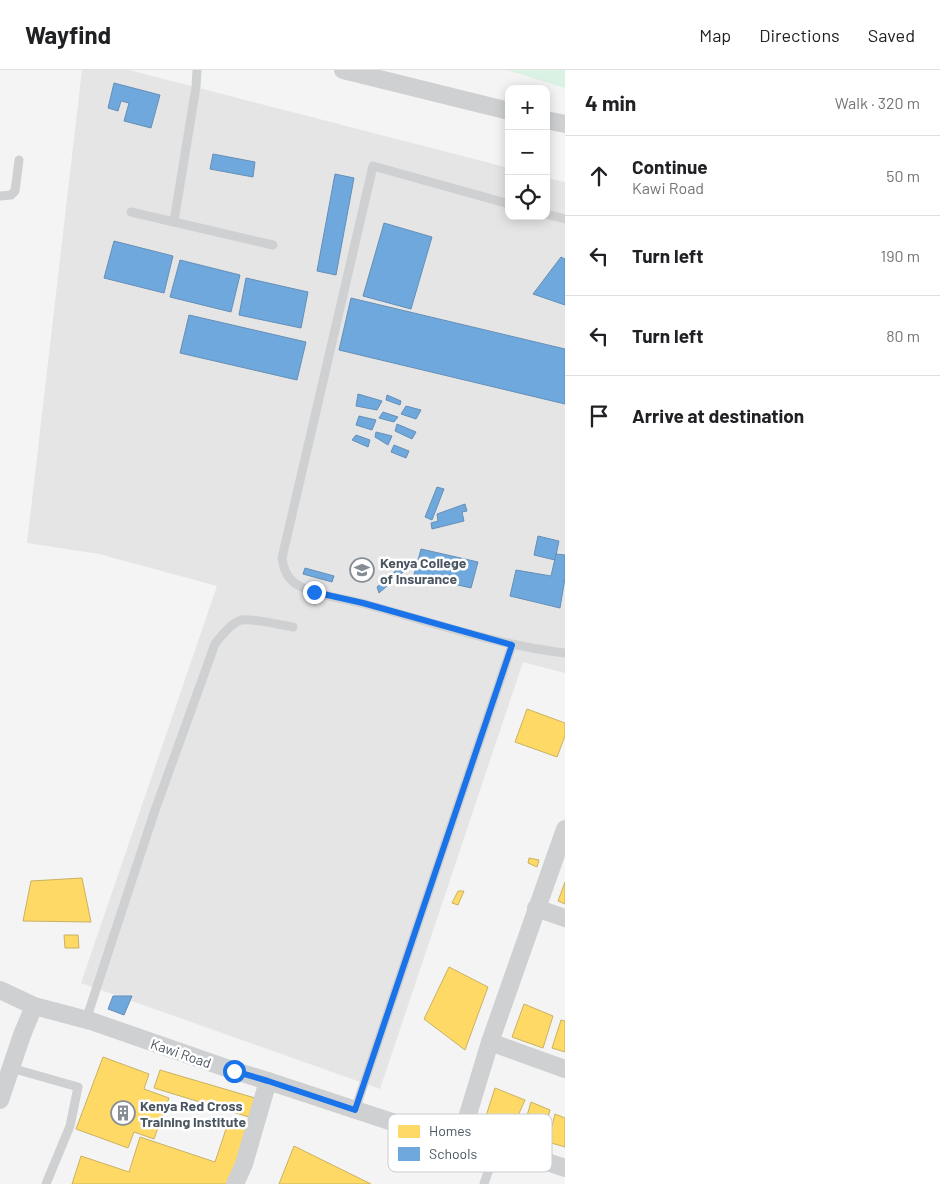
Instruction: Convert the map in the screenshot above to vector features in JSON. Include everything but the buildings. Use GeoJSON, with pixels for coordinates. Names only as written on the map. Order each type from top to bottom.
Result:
{"type":"FeatureCollection","features":[{"type":"Feature","properties":{"kind":"street"},"geometry":{"type":"LineString","coordinates":[[343,70],[505,110]]}},
{"type":"Feature","properties":{"kind":"street"},"geometry":{"type":"LineString","coordinates":[[550,121],[565,124]]}},
{"type":"Feature","properties":{"kind":"street"},"geometry":{"type":"LineString","coordinates":[[468,1114],[490,1042],[565,829]]}},
{"type":"Feature","properties":{"kind":"street"},"geometry":{"type":"LineString","coordinates":[[536,908],[565,918]]}},
{"type":"Feature","properties":{"kind":"street","name":"Kawi Road"},"geometry":{"type":"LineString","coordinates":[[0,990],[34,1006],[86,1020],[234,1071],[388,1121]]}},
{"type":"Feature","properties":{"kind":"street"},"geometry":{"type":"LineString","coordinates":[[0,1100],[34,1006]]}},
{"type":"Feature","properties":{"kind":"street"},"geometry":{"type":"LineString","coordinates":[[490,1042],[565,1069]]}},
{"type":"Feature","properties":{"kind":"street"},"geometry":{"type":"LineString","coordinates":[[235,1184],[244,1164],[268,1081]]}},
{"type":"Feature","properties":{"kind":"street","name":"Kawi Road"},"geometry":{"type":"LineString","coordinates":[[552,1164],[565,1168]]}},
{"type":"Feature","properties":{"kind":"lane"},"geometry":{"type":"LineString","coordinates":[[174,221],[196,87],[196,70]]}},
{"type":"Feature","properties":{"kind":"lane"},"geometry":{"type":"LineString","coordinates":[[0,196],[11,195],[15,191],[19,160]]}},
{"type":"Feature","properties":{"kind":"lane"},"geometry":{"type":"LineString","coordinates":[[505,203],[373,166],[282,558],[285,574],[295,583],[314,592],[363,603],[512,645],[565,653]]}},
{"type":"Feature","properties":{"kind":"lane"},"geometry":{"type":"LineString","coordinates":[[131,212],[273,245]]}},
{"type":"Feature","properties":{"kind":"lane"},"geometry":{"type":"LineString","coordinates":[[550,215],[565,219]]}},
{"type":"Feature","properties":{"kind":"lane"},"geometry":{"type":"LineString","coordinates":[[86,1020],[154,813],[215,644],[225,632],[240,620],[293,627]]}},
{"type":"Feature","properties":{"kind":"lane"},"geometry":{"type":"LineString","coordinates":[[355,1110],[512,645]]}},
{"type":"Feature","properties":{"kind":"lane"},"geometry":{"type":"LineString","coordinates":[[11,1068],[78,1088],[70,1126],[46,1184]]}},
{"type":"Feature","properties":{"kind":"lane"},"geometry":{"type":"LineString","coordinates":[[484,1184],[488,1172]]}},
{"type":"Feature","properties":{"kind":"shaded area","name":"Kenya College of Insurance"},"geometry":{"type":"Polygon","coordinates":[[[82,70],[129,70],[505,167],[505,220],[550,220],[550,179],[565,182],[565,673],[523,662],[380,1089],[81,983],[217,586],[99,554],[27,543],[82,70]]]}},
{"type":"Feature","properties":{"kind":"green space"},"geometry":{"type":"Polygon","coordinates":[[[507,70],[565,70],[565,88],[507,70]]]}},
{"type":"Feature","properties":{"kind":"place","name":"Kenya College of Insurance"},"geometry":{"type":"Point","coordinates":[362,570]}},
{"type":"Feature","properties":{"kind":"place","name":"Kenya Red Cross Training Institute"},"geometry":{"type":"Point","coordinates":[123,1113]}},
{"type":"Feature","properties":{"kind":"route"},"geometry":{"type":"LineString","coordinates":[[234,1071],[355,1110],[388,1017],[512,645],[363,603],[314,592]]}}]}
